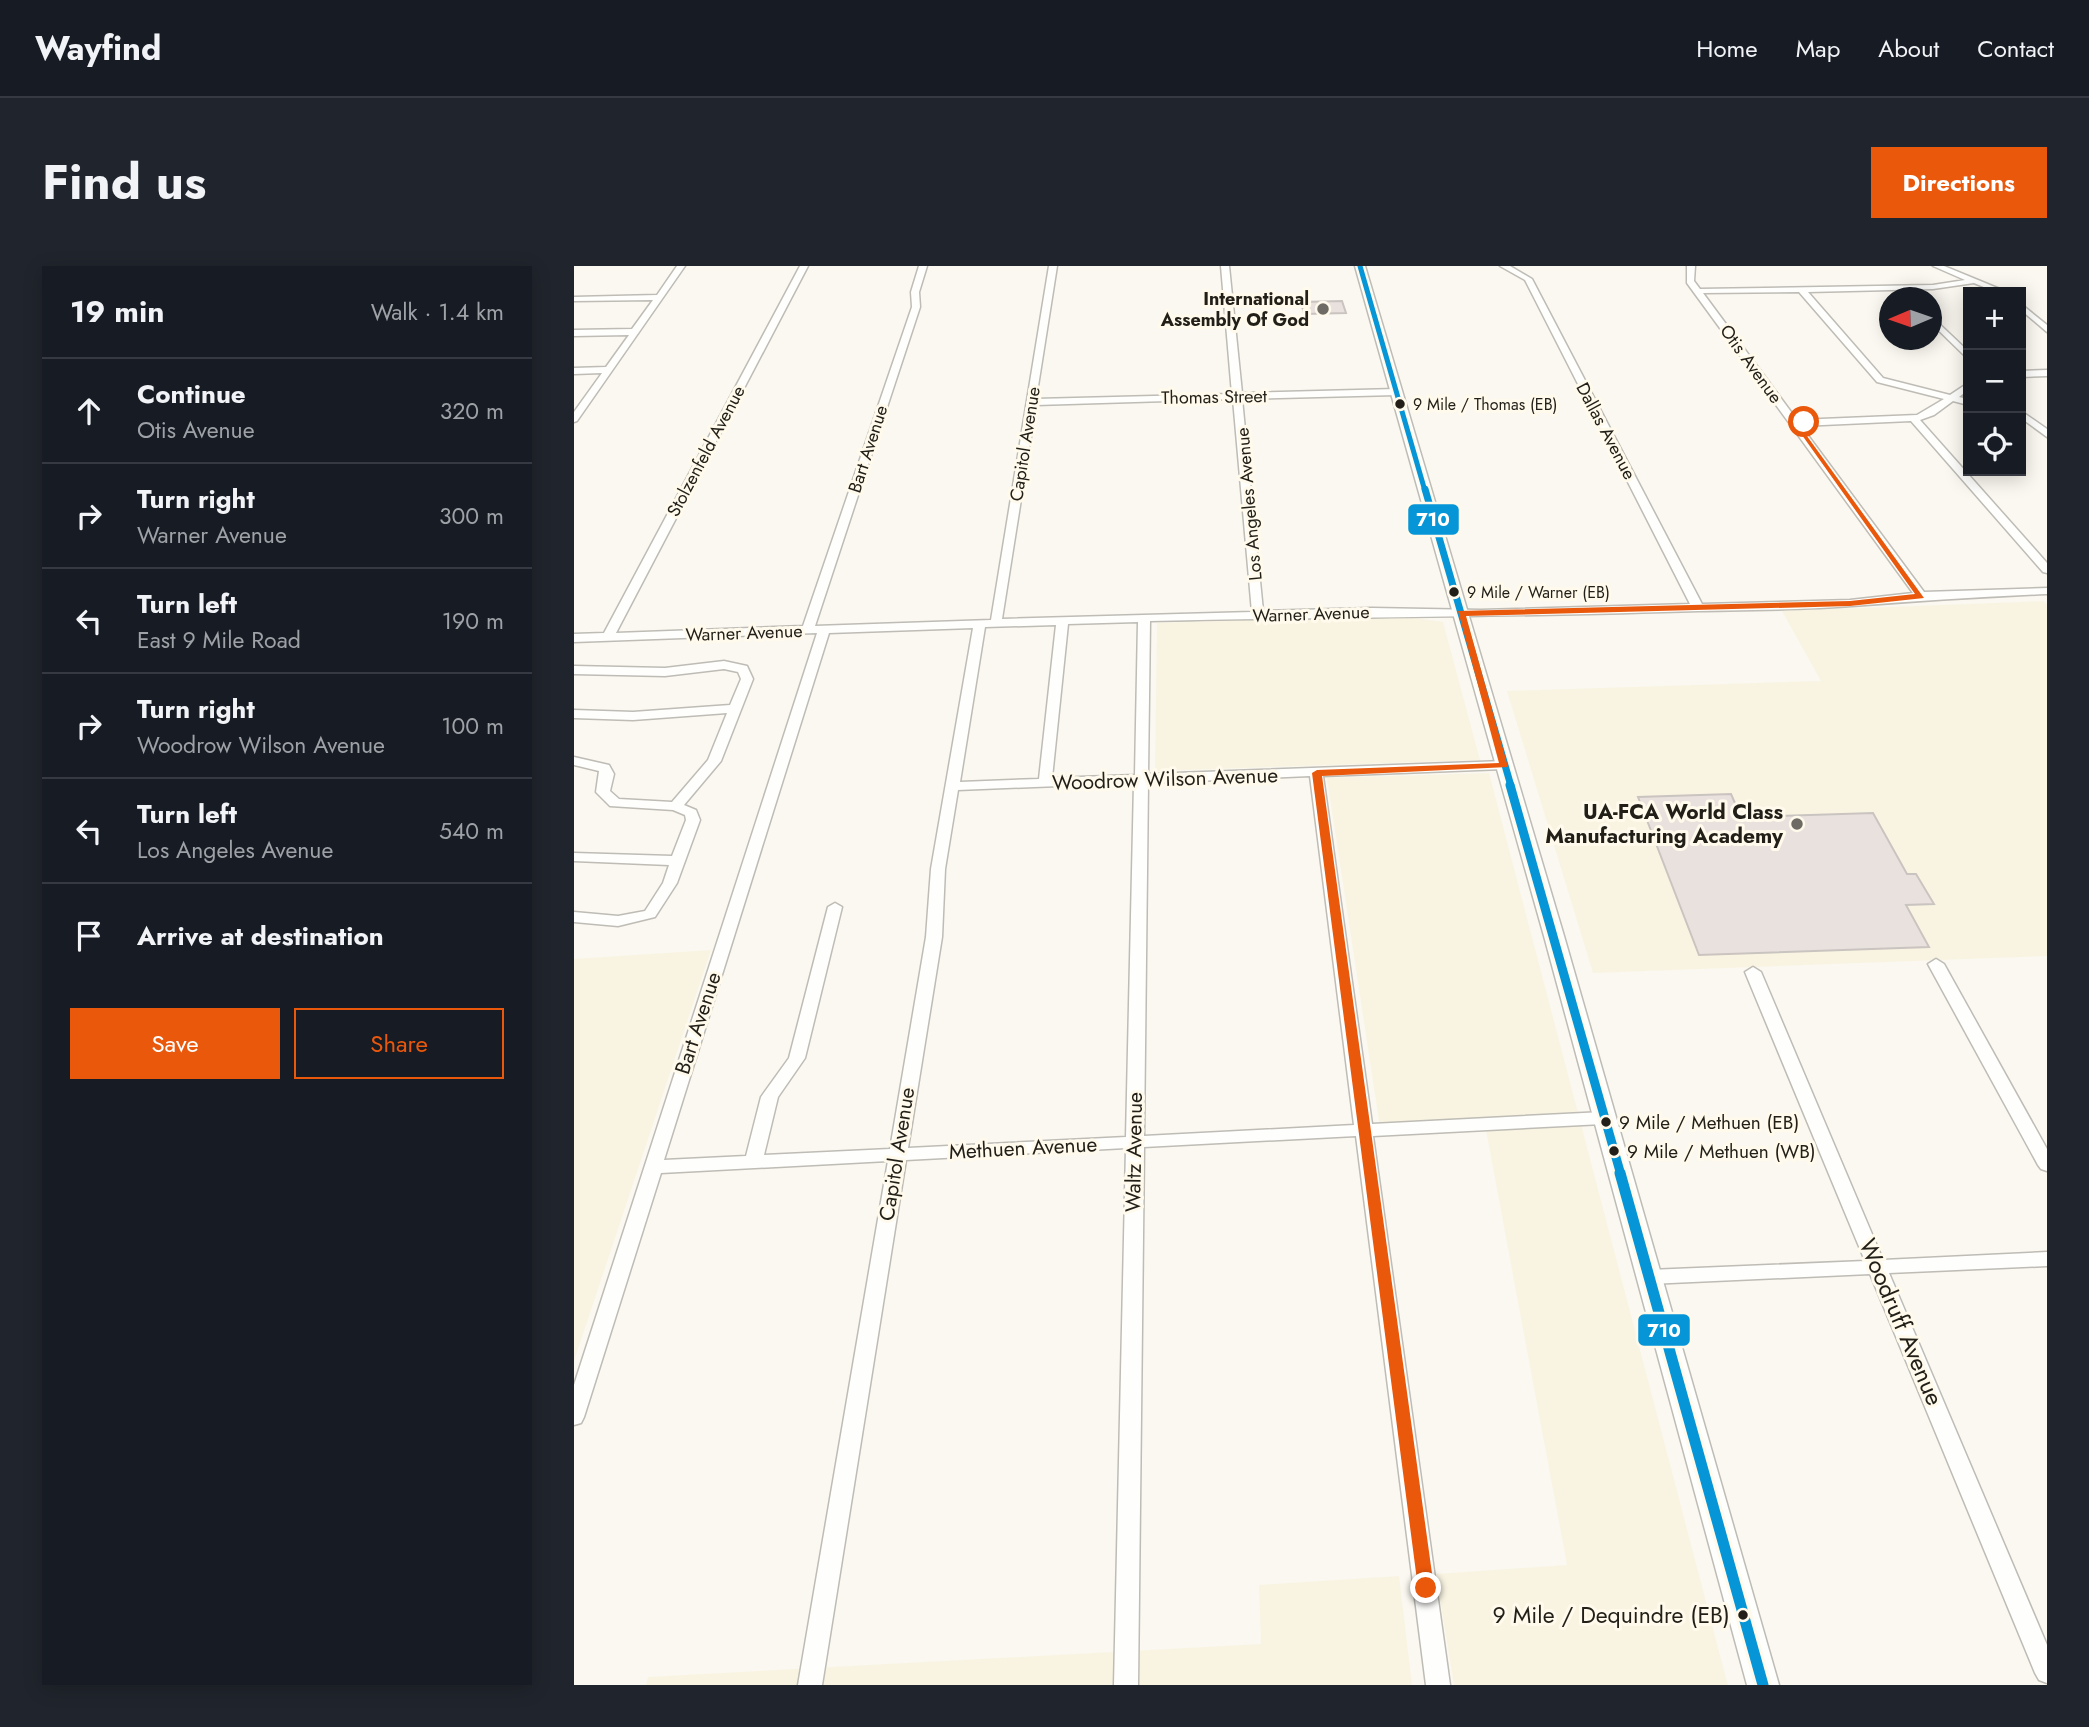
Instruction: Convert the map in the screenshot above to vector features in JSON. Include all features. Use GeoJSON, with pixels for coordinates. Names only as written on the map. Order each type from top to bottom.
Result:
{"type":"FeatureCollection","features":[{"type":"Feature","properties":{"kind":"main road"},"geometry":{"type":"LineString","coordinates":[[1360,266],[1461,613],[1763,1685]]}},
{"type":"Feature","properties":{"kind":"street"},"geometry":{"type":"LineString","coordinates":[[575,416],[681,266]]}},
{"type":"Feature","properties":{"kind":"street","name":"Stolzenfeld Avenue"},"geometry":{"type":"LineString","coordinates":[[608,637],[804,266]]}},
{"type":"Feature","properties":{"kind":"street","name":"Bart Avenue"},"geometry":{"type":"LineString","coordinates":[[574,1417],[916,307],[915,292],[923,266]]}},
{"type":"Feature","properties":{"kind":"street","name":"Capitol Avenue"},"geometry":{"type":"LineString","coordinates":[[810,1685],[934,937],[937,869],[1032,402],[1053,266]]}},
{"type":"Feature","properties":{"kind":"street","name":"Los Angeles Avenue"},"geometry":{"type":"LineString","coordinates":[[1225,266],[1240,397],[1258,616]]}},
{"type":"Feature","properties":{"kind":"street","name":"Dallas Avenue"},"geometry":{"type":"LineString","coordinates":[[1504,266],[1528,279],[1698,608]]}},
{"type":"Feature","properties":{"kind":"street","name":"Otis Avenue"},"geometry":{"type":"LineString","coordinates":[[1691,266],[1689,278],[1697,291],[1921,596]]}},
{"type":"Feature","properties":{"kind":"street"},"geometry":{"type":"LineString","coordinates":[[1937,266],[1989,287]]}},
{"type":"Feature","properties":{"kind":"street"},"geometry":{"type":"LineString","coordinates":[[1923,287],[1973,281]]}},
{"type":"Feature","properties":{"kind":"street"},"geometry":{"type":"LineString","coordinates":[[1697,291],[1879,288]]}},
{"type":"Feature","properties":{"kind":"street"},"geometry":{"type":"LineString","coordinates":[[1801,289],[1881,380],[1963,401]]}},
{"type":"Feature","properties":{"kind":"street"},"geometry":{"type":"LineString","coordinates":[[574,299],[659,298]]}},
{"type":"Feature","properties":{"kind":"street"},"geometry":{"type":"LineString","coordinates":[[2026,310],[2047,329]]}},
{"type":"Feature","properties":{"kind":"street"},"geometry":{"type":"LineString","coordinates":[[1942,331],[1963,351]]}},
{"type":"Feature","properties":{"kind":"street"},"geometry":{"type":"LineString","coordinates":[[574,333],[634,332]]}},
{"type":"Feature","properties":{"kind":"street"},"geometry":{"type":"LineString","coordinates":[[574,371],[608,370]]}},
{"type":"Feature","properties":{"kind":"street"},"geometry":{"type":"LineString","coordinates":[[2026,374],[2047,373]]}},
{"type":"Feature","properties":{"kind":"street"},"geometry":{"type":"LineString","coordinates":[[1794,423],[1914,419],[1927,415],[1963,390]]}},
{"type":"Feature","properties":{"kind":"street","name":"Thomas Street"},"geometry":{"type":"LineString","coordinates":[[1032,402],[1396,392]]}},
{"type":"Feature","properties":{"kind":"street"},"geometry":{"type":"LineString","coordinates":[[2026,418],[2047,433]]}},
{"type":"Feature","properties":{"kind":"street"},"geometry":{"type":"LineString","coordinates":[[1914,419],[2047,570]]}},
{"type":"Feature","properties":{"kind":"street","name":"Warner Avenue"},"geometry":{"type":"LineString","coordinates":[[574,638],[1144,618],[1698,608],[1850,603],[1921,596],[2047,591]]}},
{"type":"Feature","properties":{"kind":"street","name":"Waltz Avenue"},"geometry":{"type":"LineString","coordinates":[[1126,1685],[1144,618]]}},
{"type":"Feature","properties":{"kind":"street"},"geometry":{"type":"LineString","coordinates":[[1045,783],[1062,621]]}},
{"type":"Feature","properties":{"kind":"street"},"geometry":{"type":"LineString","coordinates":[[574,670],[641,673],[736,665],[743,669],[747,679],[714,761],[676,806]]}},
{"type":"Feature","properties":{"kind":"street"},"geometry":{"type":"LineString","coordinates":[[574,714],[633,716],[736,708]]}},
{"type":"Feature","properties":{"kind":"street"},"geometry":{"type":"LineString","coordinates":[[574,761],[604,768],[607,774],[603,792],[615,803],[676,806],[691,813],[692,820],[665,893],[650,914],[618,921],[574,917]]}},
{"type":"Feature","properties":{"kind":"street","name":"Woodrow Wilson Avenue"},"geometry":{"type":"LineString","coordinates":[[953,786],[1504,765]]}},
{"type":"Feature","properties":{"kind":"street"},"geometry":{"type":"LineString","coordinates":[[1317,773],[1438,1685]]}},
{"type":"Feature","properties":{"kind":"street"},"geometry":{"type":"LineString","coordinates":[[574,857],[678,861]]}},
{"type":"Feature","properties":{"kind":"street"},"geometry":{"type":"LineString","coordinates":[[753,1162],[770,1097],[797,1058],[835,907]]}},
{"type":"Feature","properties":{"kind":"street"},"geometry":{"type":"LineString","coordinates":[[1936,964],[2047,1165]]}},
{"type":"Feature","properties":{"kind":"street","name":"Woodruff Avenue"},"geometry":{"type":"LineString","coordinates":[[1753,972],[2047,1673]]}},
{"type":"Feature","properties":{"kind":"street","name":"Methuen Avenue"},"geometry":{"type":"LineString","coordinates":[[653,1167],[1603,1118]]}},
{"type":"Feature","properties":{"kind":"street"},"geometry":{"type":"LineString","coordinates":[[1649,1277],[1879,1269],[2047,1259]]}},
{"type":"Feature","properties":{"kind":"shaded area","name":"UA-FCA World Class Manufacturing Academy"},"geometry":{"type":"Polygon","coordinates":[[[2044,601],[2047,605],[2047,956],[1593,973],[1507,691],[1821,681],[1782,611],[2044,601]]]}},
{"type":"Feature","properties":{"kind":"shaded area"},"geometry":{"type":"Polygon","coordinates":[[[1393,615],[1443,622],[1480,760],[1155,771],[1157,623],[1393,615]]]}},
{"type":"Feature","properties":{"kind":"shaded area"},"geometry":{"type":"Polygon","coordinates":[[[1489,773],[1728,1685],[1454,1685],[1436,1574],[1567,1565],[1486,1130],[1381,1134],[1327,778],[1489,773]]]}},
{"type":"Feature","properties":{"kind":"shaded area"},"geometry":{"type":"Polygon","coordinates":[[[711,950],[574,1361],[574,959],[711,950]]]}},
{"type":"Feature","properties":{"kind":"shaded area"},"geometry":{"type":"Polygon","coordinates":[[[1399,1576],[1412,1685],[646,1685],[648,1677],[1261,1644],[1259,1585],[1399,1576]]]}},
{"type":"Feature","properties":{"kind":"building","name":"International Assembly Of God"},"geometry":{"type":"Polygon","coordinates":[[[1342,301],[1346,313],[1304,314],[1301,302],[1342,301]]]}},
{"type":"Feature","properties":{"kind":"building"},"geometry":{"type":"Polygon","coordinates":[[[1731,794],[1741,817],[1873,813],[1907,874],[1916,874],[1934,904],[1906,905],[1929,947],[1699,955],[1638,797],[1731,794]]]}},
{"type":"Feature","properties":{"kind":"transit line","name":"710"},"geometry":{"type":"LineString","coordinates":[[1360,266],[1554,936],[1763,1685]]}},
{"type":"Feature","properties":{"kind":"place","name":"International Assembly Of God"},"geometry":{"type":"Point","coordinates":[1323,309]}},
{"type":"Feature","properties":{"kind":"place","name":"9 Mile / Thomas (EB)"},"geometry":{"type":"Point","coordinates":[1400,404]}},
{"type":"Feature","properties":{"kind":"place","name":"9 Mile / Warner (EB)"},"geometry":{"type":"Point","coordinates":[1454,592]}},
{"type":"Feature","properties":{"kind":"place","name":"UA-FCA World Class Manufacturing Academy"},"geometry":{"type":"Point","coordinates":[1797,824]}},
{"type":"Feature","properties":{"kind":"place","name":"9 Mile / Methuen (EB)"},"geometry":{"type":"Point","coordinates":[1606,1122]}},
{"type":"Feature","properties":{"kind":"place","name":"9 Mile / Methuen (WB)"},"geometry":{"type":"Point","coordinates":[1614,1151]}},
{"type":"Feature","properties":{"kind":"place","name":"9 Mile / Dequindre (EB)"},"geometry":{"type":"Point","coordinates":[1743,1615]}},
{"type":"Feature","properties":{"kind":"route"},"geometry":{"type":"LineString","coordinates":[[1426,1588],[1317,773],[1504,765],[1461,613],[1850,603],[1921,596],[1794,423],[1804,422]]}}]}
